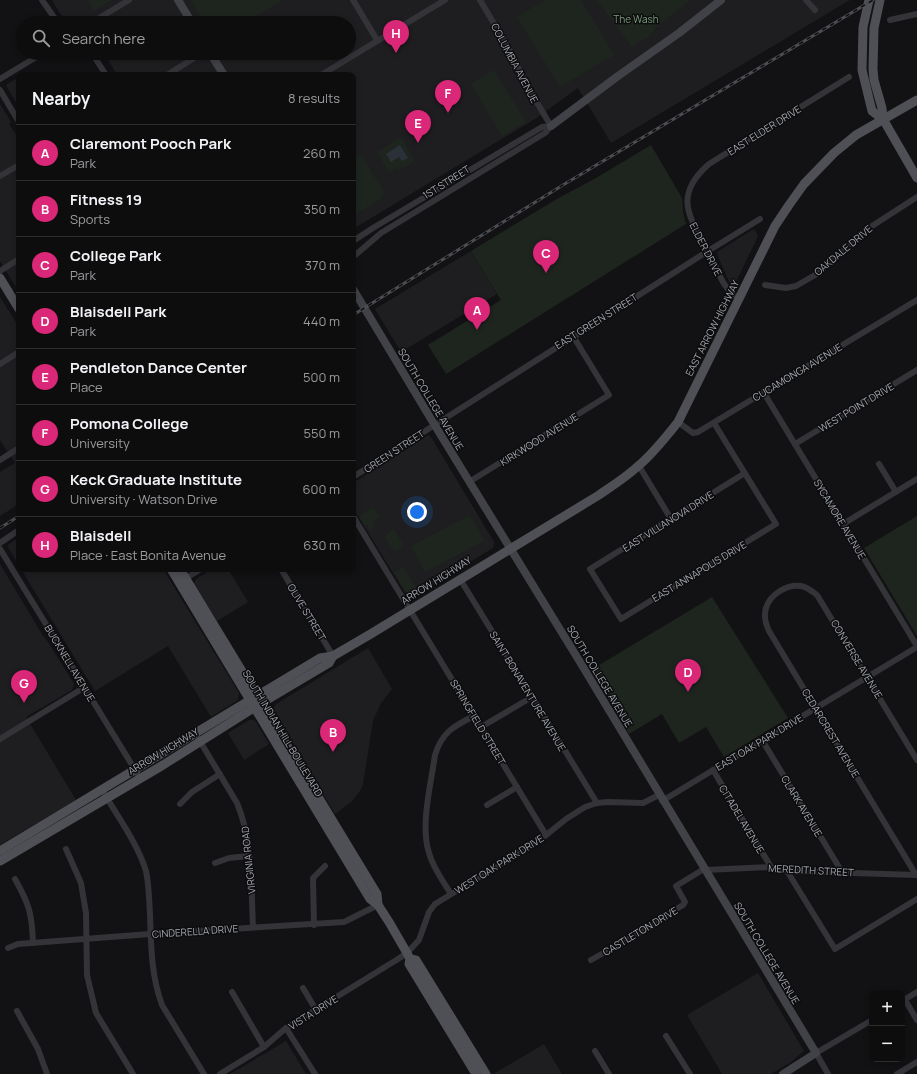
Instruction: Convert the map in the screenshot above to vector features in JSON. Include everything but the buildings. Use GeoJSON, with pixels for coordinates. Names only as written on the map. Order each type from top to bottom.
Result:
{"type":"FeatureCollection","features":[{"type":"Feature","properties":{"kind":"main road"},"geometry":{"type":"LineString","coordinates":[[869,0],[863,27],[862,70],[872,111],[883,120],[917,178]]}},
{"type":"Feature","properties":{"kind":"main road"},"geometry":{"type":"LineString","coordinates":[[880,0],[874,28],[872,69],[882,108],[883,120]]}},
{"type":"Feature","properties":{"kind":"main road","name":"EAST ARROW HIGHWAY"},"geometry":{"type":"LineString","coordinates":[[510,548],[619,482],[639,466],[659,445],[678,422],[774,226],[804,184],[834,152],[856,135],[917,100]]}},
{"type":"Feature","properties":{"kind":"main road"},"geometry":{"type":"LineString","coordinates":[[0,278],[16,304]]}},
{"type":"Feature","properties":{"kind":"main road","name":"ARROW HIGHWAY"},"geometry":{"type":"LineString","coordinates":[[0,851],[104,794],[256,702],[329,663],[333,656],[510,548]]}},
{"type":"Feature","properties":{"kind":"main road","name":"SOUTH INDIAN HILL BOULEVARD"},"geometry":{"type":"LineString","coordinates":[[174,572],[182,580],[256,702],[370,899],[378,905],[409,956],[416,960],[486,1074]]}},
{"type":"Feature","properties":{"kind":"main road","name":"SOUTH INDIAN HILL BOULEVARD"},"geometry":{"type":"LineString","coordinates":[[181,572],[182,580]]}},
{"type":"Feature","properties":{"kind":"main road","name":"ARROW HIGHWAY"},"geometry":{"type":"LineString","coordinates":[[0,861],[104,794]]}},
{"type":"Feature","properties":{"kind":"main road","name":"SOUTH INDIAN HILL BOULEVARD"},"geometry":{"type":"LineString","coordinates":[[409,956],[409,964],[476,1074]]}},
{"type":"Feature","properties":{"kind":"street"},"geometry":{"type":"LineString","coordinates":[[42,0],[53,16]]}},
{"type":"Feature","properties":{"kind":"street"},"geometry":{"type":"LineString","coordinates":[[103,16],[129,0]]}},
{"type":"Feature","properties":{"kind":"street"},"geometry":{"type":"LineString","coordinates":[[178,0],[188,16]]}},
{"type":"Feature","properties":{"kind":"street"},"geometry":{"type":"LineString","coordinates":[[353,0],[378,40]]}},
{"type":"Feature","properties":{"kind":"street"},"geometry":{"type":"LineString","coordinates":[[356,54],[445,0]]}},
{"type":"Feature","properties":{"kind":"street","name":"COLUMBIA AVENUE"},"geometry":{"type":"LineString","coordinates":[[480,0],[551,126]]}},
{"type":"Feature","properties":{"kind":"street","name":"1ST STREET"},"geometry":{"type":"LineString","coordinates":[[356,254],[381,233],[545,133],[551,126],[618,76],[679,34],[721,0]]}},
{"type":"Feature","properties":{"kind":"street"},"geometry":{"type":"LineString","coordinates":[[806,0],[815,10]]}},
{"type":"Feature","properties":{"kind":"street"},"geometry":{"type":"LineString","coordinates":[[890,20],[917,14]]}},
{"type":"Feature","properties":{"kind":"street"},"geometry":{"type":"LineString","coordinates":[[0,79],[31,60]]}},
{"type":"Feature","properties":{"kind":"street"},"geometry":{"type":"LineString","coordinates":[[96,60],[104,72]]}},
{"type":"Feature","properties":{"kind":"street"},"geometry":{"type":"LineString","coordinates":[[171,72],[191,60]]}},
{"type":"Feature","properties":{"kind":"street"},"geometry":{"type":"LineString","coordinates":[[214,60],[222,72]]}},
{"type":"Feature","properties":{"kind":"street"},"geometry":{"type":"LineString","coordinates":[[326,72],[345,60]]}},
{"type":"Feature","properties":{"kind":"street","name":"EAST ELDER DRIVE"},"geometry":{"type":"LineString","coordinates":[[689,193],[697,177],[709,164],[849,77]]}},
{"type":"Feature","properties":{"kind":"street"},"geometry":{"type":"LineString","coordinates":[[0,90],[16,117]]}},
{"type":"Feature","properties":{"kind":"street","name":"1ST STREET"},"geometry":{"type":"LineString","coordinates":[[356,239],[542,127],[551,126]]}},
{"type":"Feature","properties":{"kind":"street"},"geometry":{"type":"LineString","coordinates":[[0,176],[16,167]]}},
{"type":"Feature","properties":{"kind":"street","name":"ELDER DRIVE"},"geometry":{"type":"LineString","coordinates":[[689,193],[687,204],[692,224],[708,250],[722,283],[738,298]]}},
{"type":"Feature","properties":{"kind":"street","name":"OAKDALE DRIVE"},"geometry":{"type":"LineString","coordinates":[[765,285],[786,288],[796,286],[803,282],[815,275],[872,226],[917,197]]}},
{"type":"Feature","properties":{"kind":"street","name":"EAST GREEN STREET"},"geometry":{"type":"LineString","coordinates":[[434,424],[708,250],[760,220]]}},
{"type":"Feature","properties":{"kind":"street"},"geometry":{"type":"LineString","coordinates":[[0,270],[16,261]]}},
{"type":"Feature","properties":{"kind":"street","name":"SOUTH COLLEGE AVENUE"},"geometry":{"type":"LineString","coordinates":[[356,294],[828,1074]]}},
{"type":"Feature","properties":{"kind":"street"},"geometry":{"type":"LineString","coordinates":[[915,301],[917,309]]}},
{"type":"Feature","properties":{"kind":"street","name":"CUCAMONGA AVENUE"},"geometry":{"type":"LineString","coordinates":[[678,422],[693,432],[698,432],[915,301]]}},
{"type":"Feature","properties":{"kind":"street","name":"KIRKWOOD AVENUE"},"geometry":{"type":"LineString","coordinates":[[470,482],[609,395],[573,336]]}},
{"type":"Feature","properties":{"kind":"street"},"geometry":{"type":"LineString","coordinates":[[0,364],[16,354]]}},
{"type":"Feature","properties":{"kind":"street","name":"WEST POINT DRIVE"},"geometry":{"type":"LineString","coordinates":[[795,444],[917,370]]}},
{"type":"Feature","properties":{"kind":"street","name":"SYCAMORE AVENUE"},"geometry":{"type":"LineString","coordinates":[[764,392],[917,646]]}},
{"type":"Feature","properties":{"kind":"street"},"geometry":{"type":"LineString","coordinates":[[714,423],[745,473]]}},
{"type":"Feature","properties":{"kind":"street","name":"GREEN STREET"},"geometry":{"type":"LineString","coordinates":[[356,475],[434,424]]}},
{"type":"Feature","properties":{"kind":"street"},"geometry":{"type":"LineString","coordinates":[[1,458],[16,450]]}},
{"type":"Feature","properties":{"kind":"street"},"geometry":{"type":"LineString","coordinates":[[879,464],[896,492]]}},
{"type":"Feature","properties":{"kind":"street"},"geometry":{"type":"LineString","coordinates":[[639,466],[672,519]]}},
{"type":"Feature","properties":{"kind":"street","name":"EAST VILLANOVA DRIVE"},"geometry":{"type":"LineString","coordinates":[[621,619],[590,569],[745,473]]}},
{"type":"Feature","properties":{"kind":"street","name":"EAST ANNAPOLIS DRIVE"},"geometry":{"type":"LineString","coordinates":[[621,619],[776,524],[745,473]]}},
{"type":"Feature","properties":{"kind":"street"},"geometry":{"type":"LineString","coordinates":[[843,524],[917,479]]}},
{"type":"Feature","properties":{"kind":"street","name":"SPRINGFIELD STREET"},"geometry":{"type":"LineString","coordinates":[[356,521],[546,835]]}},
{"type":"Feature","properties":{"kind":"street"},"geometry":{"type":"LineString","coordinates":[[0,543],[16,532]]}},
{"type":"Feature","properties":{"kind":"street","name":"BUCKNELL AVENUE"},"geometry":{"type":"LineString","coordinates":[[0,548],[138,774]]}},
{"type":"Feature","properties":{"kind":"street"},"geometry":{"type":"LineString","coordinates":[[182,580],[196,572]]}},
{"type":"Feature","properties":{"kind":"street","name":"OLIVE STREET"},"geometry":{"type":"LineString","coordinates":[[283,572],[333,656]]}},
{"type":"Feature","properties":{"kind":"street","name":"SAINT BONAVENTURE AVENUE"},"geometry":{"type":"LineString","coordinates":[[460,579],[596,803]]}},
{"type":"Feature","properties":{"kind":"street","name":"CONVERSE AVENUE"},"geometry":{"type":"LineString","coordinates":[[779,591],[789,586],[801,586],[817,595],[917,760]]}},
{"type":"Feature","properties":{"kind":"street","name":"CEDARCREST AVENUE"},"geometry":{"type":"LineString","coordinates":[[779,591],[771,598],[766,607],[766,625],[917,875]]}},
{"type":"Feature","properties":{"kind":"street","name":"EAST OAK PARK DRIVE"},"geometry":{"type":"LineString","coordinates":[[661,798],[713,770],[917,646]]}},
{"type":"Feature","properties":{"kind":"street"},"geometry":{"type":"LineString","coordinates":[[0,739],[4,738],[8,734],[85,687]]}},
{"type":"Feature","properties":{"kind":"street"},"geometry":{"type":"LineString","coordinates":[[481,727],[532,697]]}},
{"type":"Feature","properties":{"kind":"street"},"geometry":{"type":"LineString","coordinates":[[451,894],[435,868],[429,854],[425,825],[435,755],[438,746],[449,731],[474,716]]}},
{"type":"Feature","properties":{"kind":"street"},"geometry":{"type":"LineString","coordinates":[[0,735],[8,734]]}},
{"type":"Feature","properties":{"kind":"street","name":"VIRGINIA ROAD"},"geometry":{"type":"LineString","coordinates":[[198,737],[241,812],[249,856],[253,927]]}},
{"type":"Feature","properties":{"kind":"street","name":"CLARK AVENUE"},"geometry":{"type":"LineString","coordinates":[[762,740],[842,872]]}},
{"type":"Feature","properties":{"kind":"street","name":"CITADEL AVENUE"},"geometry":{"type":"LineString","coordinates":[[713,770],[771,867]]}},
{"type":"Feature","properties":{"kind":"street"},"geometry":{"type":"LineString","coordinates":[[180,804],[192,792],[220,774]]}},
{"type":"Feature","properties":{"kind":"street"},"geometry":{"type":"LineString","coordinates":[[487,805],[517,787]]}},
{"type":"Feature","properties":{"kind":"street"},"geometry":{"type":"LineString","coordinates":[[104,794],[139,852],[146,871],[149,890],[151,961],[158,995],[162,1005],[204,1074]]}},
{"type":"Feature","properties":{"kind":"street","name":"WEST OAK PARK DRIVE"},"geometry":{"type":"LineString","coordinates":[[409,956],[420,940],[429,912],[435,904],[540,840],[585,806],[596,803],[643,803],[661,798]]}},
{"type":"Feature","properties":{"kind":"street"},"geometry":{"type":"LineString","coordinates":[[66,849],[81,883],[86,913],[85,939],[87,975],[96,1013],[133,1074]]}},
{"type":"Feature","properties":{"kind":"street"},"geometry":{"type":"LineString","coordinates":[[214,863],[229,858],[249,856]]}},
{"type":"Feature","properties":{"kind":"street"},"geometry":{"type":"LineString","coordinates":[[314,925],[313,878],[325,866]]}},
{"type":"Feature","properties":{"kind":"street","name":"MEREDITH STREET"},"geometry":{"type":"LineString","coordinates":[[704,870],[771,867],[787,871],[917,875]]}},
{"type":"Feature","properties":{"kind":"street","name":"CASTLETON DRIVE"},"geometry":{"type":"LineString","coordinates":[[591,960],[684,905],[685,902],[676,886],[704,870]]}},
{"type":"Feature","properties":{"kind":"street"},"geometry":{"type":"LineString","coordinates":[[787,871],[835,949],[917,899]]}},
{"type":"Feature","properties":{"kind":"street"},"geometry":{"type":"LineString","coordinates":[[15,879],[27,900],[32,920],[33,943]]}},
{"type":"Feature","properties":{"kind":"street","name":"CINDERELLA DRIVE"},"geometry":{"type":"LineString","coordinates":[[8,948],[18,944],[344,922],[378,905]]}},
{"type":"Feature","properties":{"kind":"street","name":"VISTA DRIVE"},"geometry":{"type":"LineString","coordinates":[[220,1074],[264,1047],[286,1028],[398,959],[409,956]]}},
{"type":"Feature","properties":{"kind":"street"},"geometry":{"type":"LineString","coordinates":[[304,988],[316,1010]]}},
{"type":"Feature","properties":{"kind":"street"},"geometry":{"type":"LineString","coordinates":[[232,992],[264,1047]]}},
{"type":"Feature","properties":{"kind":"street"},"geometry":{"type":"LineString","coordinates":[[905,1000],[917,992]]}},
{"type":"Feature","properties":{"kind":"street"},"geometry":{"type":"LineString","coordinates":[[905,1004],[917,1020]]}},
{"type":"Feature","properties":{"kind":"street"},"geometry":{"type":"LineString","coordinates":[[18,1011],[38,1049],[47,1074]]}},
{"type":"Feature","properties":{"kind":"street"},"geometry":{"type":"LineString","coordinates":[[782,1074],[869,1022]]}},
{"type":"Feature","properties":{"kind":"street"},"geometry":{"type":"LineString","coordinates":[[286,1028],[315,1074]]}},
{"type":"Feature","properties":{"kind":"street"},"geometry":{"type":"LineString","coordinates":[[666,1036],[690,1074]]}},
{"type":"Feature","properties":{"kind":"street"},"geometry":{"type":"LineString","coordinates":[[595,1051],[609,1074]]}},
{"type":"Feature","properties":{"kind":"street"},"geometry":{"type":"LineString","coordinates":[[897,1074],[917,1062]]}},
{"type":"Feature","properties":{"kind":"shaded area"},"geometry":{"type":"Polygon","coordinates":[[[52,0],[850,0],[611,143],[578,88],[535,119],[356,227],[356,72],[115,72],[108,60],[356,60],[356,16],[63,16],[60,14],[52,0]]]}},
{"type":"Feature","properties":{"kind":"shaded area"},"geometry":{"type":"Polygon","coordinates":[[[16,79],[16,103],[6,85],[16,79]]]}},
{"type":"Feature","properties":{"kind":"shaded area"},"geometry":{"type":"Polygon","coordinates":[[[0,104],[11,122],[9,124],[16,134],[16,287],[0,261],[0,104]]]}},
{"type":"Feature","properties":{"kind":"shaded area"},"geometry":{"type":"Polygon","coordinates":[[[400,145],[408,158],[402,161],[399,157],[391,162],[386,154],[400,145]]]}},
{"type":"Feature","properties":{"kind":"shaded area"},"geometry":{"type":"Polygon","coordinates":[[[752,230],[755,230],[758,236],[736,282],[734,285],[730,284],[717,252],[752,230]]]}},
{"type":"Feature","properties":{"kind":"shaded area"},"geometry":{"type":"Polygon","coordinates":[[[471,251],[497,294],[401,352],[375,309],[471,251]]]}},
{"type":"Feature","properties":{"kind":"shaded area"},"geometry":{"type":"Polygon","coordinates":[[[0,297],[16,322],[16,506],[0,516],[0,472],[15,463],[0,440],[0,297]]]}},
{"type":"Feature","properties":{"kind":"shaded area"},"geometry":{"type":"Polygon","coordinates":[[[428,435],[431,437],[494,542],[493,548],[409,599],[356,513],[356,481],[428,435]]]}},
{"type":"Feature","properties":{"kind":"shaded area"},"geometry":{"type":"Polygon","coordinates":[[[16,539],[16,561],[8,547],[9,544],[16,539]]]}},
{"type":"Feature","properties":{"kind":"shaded area"},"geometry":{"type":"Polygon","coordinates":[[[0,564],[74,684],[72,690],[26,717],[76,800],[0,845],[0,564]]]}},
{"type":"Feature","properties":{"kind":"shaded area"},"geometry":{"type":"Polygon","coordinates":[[[23,572],[165,572],[239,693],[238,700],[211,717],[168,646],[95,691],[23,572]]]}},
{"type":"Feature","properties":{"kind":"shaded area"},"geometry":{"type":"Polygon","coordinates":[[[207,572],[230,572],[248,602],[217,621],[194,584],[196,579],[207,572]]]}},
{"type":"Feature","properties":{"kind":"shaded area"},"geometry":{"type":"Polygon","coordinates":[[[368,648],[392,689],[381,703],[373,721],[363,784],[360,791],[351,802],[335,814],[274,711],[274,707],[276,704],[368,648]]]}},
{"type":"Feature","properties":{"kind":"shaded area"},"geometry":{"type":"Polygon","coordinates":[[[249,720],[254,720],[256,722],[269,744],[244,760],[228,733],[249,720]]]}},
{"type":"Feature","properties":{"kind":"shaded area"},"geometry":{"type":"Polygon","coordinates":[[[758,973],[804,1051],[791,1062],[771,1074],[722,1074],[687,1015],[758,973]]]}},
{"type":"Feature","properties":{"kind":"shaded area"},"geometry":{"type":"Polygon","coordinates":[[[286,1041],[306,1074],[230,1074],[286,1041]]]}},
{"type":"Feature","properties":{"kind":"shaded area"},"geometry":{"type":"Polygon","coordinates":[[[544,1044],[562,1074],[493,1074],[544,1044]]]}},
{"type":"Feature","properties":{"kind":"green space"},"geometry":{"type":"Polygon","coordinates":[[[88,0],[111,0],[95,10],[88,0]]]}},
{"type":"Feature","properties":{"kind":"green space"},"geometry":{"type":"Polygon","coordinates":[[[191,0],[283,0],[256,16],[201,16],[191,0]]]}},
{"type":"Feature","properties":{"kind":"green space"},"geometry":{"type":"Polygon","coordinates":[[[545,0],[581,0],[614,55],[560,87],[517,17],[545,0]]]}},
{"type":"Feature","properties":{"kind":"green space","name":"The Wash"},"geometry":{"type":"Polygon","coordinates":[[[597,0],[690,0],[655,28],[649,36],[632,47],[597,0]]]}},
{"type":"Feature","properties":{"kind":"green space"},"geometry":{"type":"Polygon","coordinates":[[[494,70],[526,122],[502,136],[471,84],[494,70]]]}},
{"type":"Feature","properties":{"kind":"green space"},"geometry":{"type":"Polygon","coordinates":[[[401,137],[415,161],[398,171],[396,168],[389,172],[377,152],[401,137]]]}},
{"type":"Feature","properties":{"kind":"green space"},"geometry":{"type":"Polygon","coordinates":[[[651,145],[682,198],[686,224],[446,374],[428,345],[501,300],[471,251],[555,200],[596,178],[651,145]]]}},
{"type":"Feature","properties":{"kind":"green space"},"geometry":{"type":"Polygon","coordinates":[[[360,154],[384,192],[383,197],[356,214],[356,157],[360,154]]]}},
{"type":"Feature","properties":{"kind":"green space"},"geometry":{"type":"Polygon","coordinates":[[[373,507],[380,516],[373,521],[374,523],[372,525],[374,527],[370,530],[367,524],[365,526],[359,517],[373,507]]]}},
{"type":"Feature","properties":{"kind":"green space"},"geometry":{"type":"Polygon","coordinates":[[[470,515],[484,541],[425,572],[411,546],[470,515]]]}},
{"type":"Feature","properties":{"kind":"green space"},"geometry":{"type":"Polygon","coordinates":[[[917,516],[917,636],[864,548],[917,516]]]}},
{"type":"Feature","properties":{"kind":"green space"},"geometry":{"type":"Polygon","coordinates":[[[394,529],[404,546],[394,552],[384,536],[394,529]]]}},
{"type":"Feature","properties":{"kind":"green space"},"geometry":{"type":"Polygon","coordinates":[[[403,567],[417,589],[408,595],[394,572],[403,567]]]}},
{"type":"Feature","properties":{"kind":"green space"},"geometry":{"type":"Polygon","coordinates":[[[712,597],[788,718],[724,757],[706,727],[679,743],[662,714],[629,734],[591,670],[712,597]]]}},
{"type":"Feature","properties":{"kind":"railway"},"geometry":{"type":"LineString","coordinates":[[356,313],[563,185],[873,0]]}},
{"type":"Feature","properties":{"kind":"railway"},"geometry":{"type":"LineString","coordinates":[[0,528],[16,518]]}},
{"type":"Feature","properties":{"kind":"place","name":"Blaisdell"},"geometry":{"type":"Point","coordinates":[396,53]}},
{"type":"Feature","properties":{"kind":"place","name":"Pomona College"},"geometry":{"type":"Point","coordinates":[448,113]}},
{"type":"Feature","properties":{"kind":"place","name":"Pendleton Dance Center"},"geometry":{"type":"Point","coordinates":[418,143]}},
{"type":"Feature","properties":{"kind":"place","name":"College Park"},"geometry":{"type":"Point","coordinates":[546,273]}},
{"type":"Feature","properties":{"kind":"place","name":"Claremont Pooch Park"},"geometry":{"type":"Point","coordinates":[477,330]}},
{"type":"Feature","properties":{"kind":"place","name":"Blaisdell Park"},"geometry":{"type":"Point","coordinates":[688,692]}},
{"type":"Feature","properties":{"kind":"place","name":"Keck Graduate Institute"},"geometry":{"type":"Point","coordinates":[24,703]}},
{"type":"Feature","properties":{"kind":"place","name":"Fitness 19"},"geometry":{"type":"Point","coordinates":[333,752]}}]}
